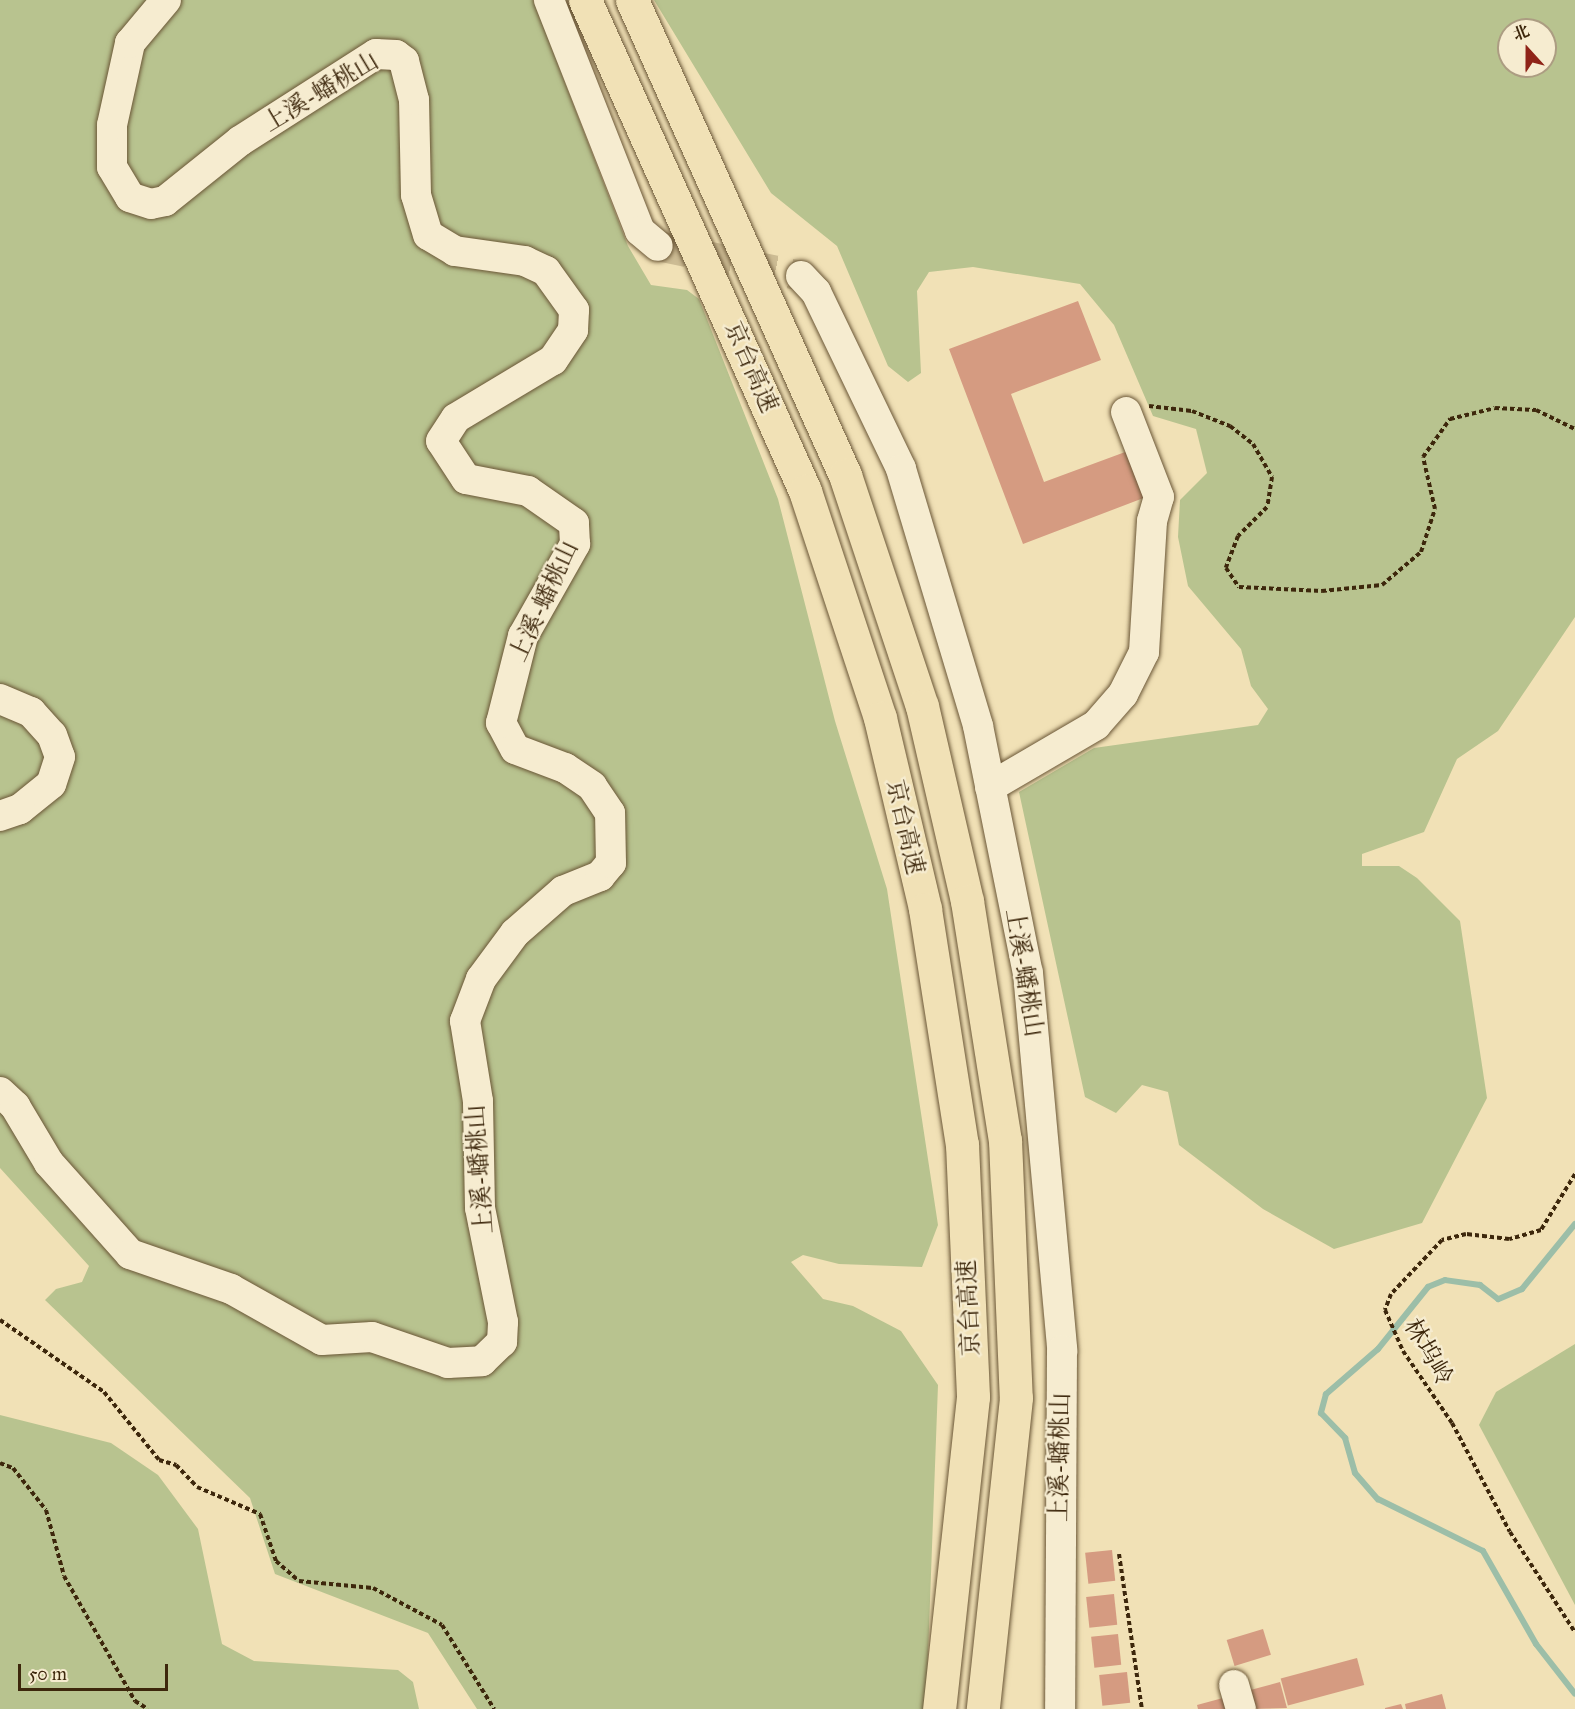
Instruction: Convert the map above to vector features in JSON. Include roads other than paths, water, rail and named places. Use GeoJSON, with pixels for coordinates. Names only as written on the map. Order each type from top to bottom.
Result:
{"type":"FeatureCollection","features":[{"type":"Feature","properties":{"kind":"highway","name":"京台高速"},"geometry":{"type":"LineString","coordinates":[[585,0],[805,491],[880,718],[925,909],[962,1144],[973,1397],[939,1709]]}},
{"type":"Feature","properties":{"kind":"highway","name":"京台高速"},"geometry":{"type":"LineString","coordinates":[[632,0],[845,476],[922,706],[967,901],[1005,1140],[1016,1398],[983,1709]]}},
{"type":"Feature","properties":{"kind":"street","name":"上溪-蟠桃山"},"geometry":{"type":"LineString","coordinates":[[0,1092],[57,1172],[130,1254],[231,1289],[322,1340],[372,1337],[448,1363],[482,1361],[502,1342],[503,1322],[480,1208],[478,1101],[465,1021],[481,979],[515,933],[563,891],[600,876],[611,863],[610,813],[592,786],[565,768],[515,749],[501,723],[523,636],[575,544],[574,523],[528,491],[466,479],[441,441],[456,418],[553,360],[573,330],[574,310],[546,271],[525,261],[455,251],[428,235],[416,195],[414,100],[404,61],[396,55],[366,60],[224,153],[165,201],[150,204],[130,197],[112,166],[112,125],[130,43],[166,0]]}},
{"type":"Feature","properties":{"kind":"street"},"geometry":{"type":"LineString","coordinates":[[549,0],[640,231],[658,246]]}},
{"type":"Feature","properties":{"kind":"street","name":"上溪-蟠桃山"},"geometry":{"type":"LineString","coordinates":[[801,276],[816,292],[901,469],[978,726],[1028,973],[1050,1173],[1062,1350],[1060,1709]]}},
{"type":"Feature","properties":{"kind":"street"},"geometry":{"type":"LineString","coordinates":[[990,787],[1096,725],[1123,694],[1144,652],[1152,521],[1159,497],[1126,412]]}},
{"type":"Feature","properties":{"kind":"street"},"geometry":{"type":"LineString","coordinates":[[0,699],[31,712],[52,735],[60,757],[51,784],[20,809],[0,816]]}},
{"type":"Feature","properties":{"kind":"waterway"},"geometry":{"type":"LineString","coordinates":[[1575,1224],[1522,1289],[1498,1299],[1480,1285],[1445,1280],[1428,1287],[1378,1349],[1326,1394],[1321,1413],[1345,1438],[1355,1473],[1378,1499],[1483,1551],[1536,1644],[1575,1694]]}},
{"type":"Feature","properties":{"kind":"tunnel"},"geometry":{"type":"LineString","coordinates":[[658,246],[801,276]]}}]}
